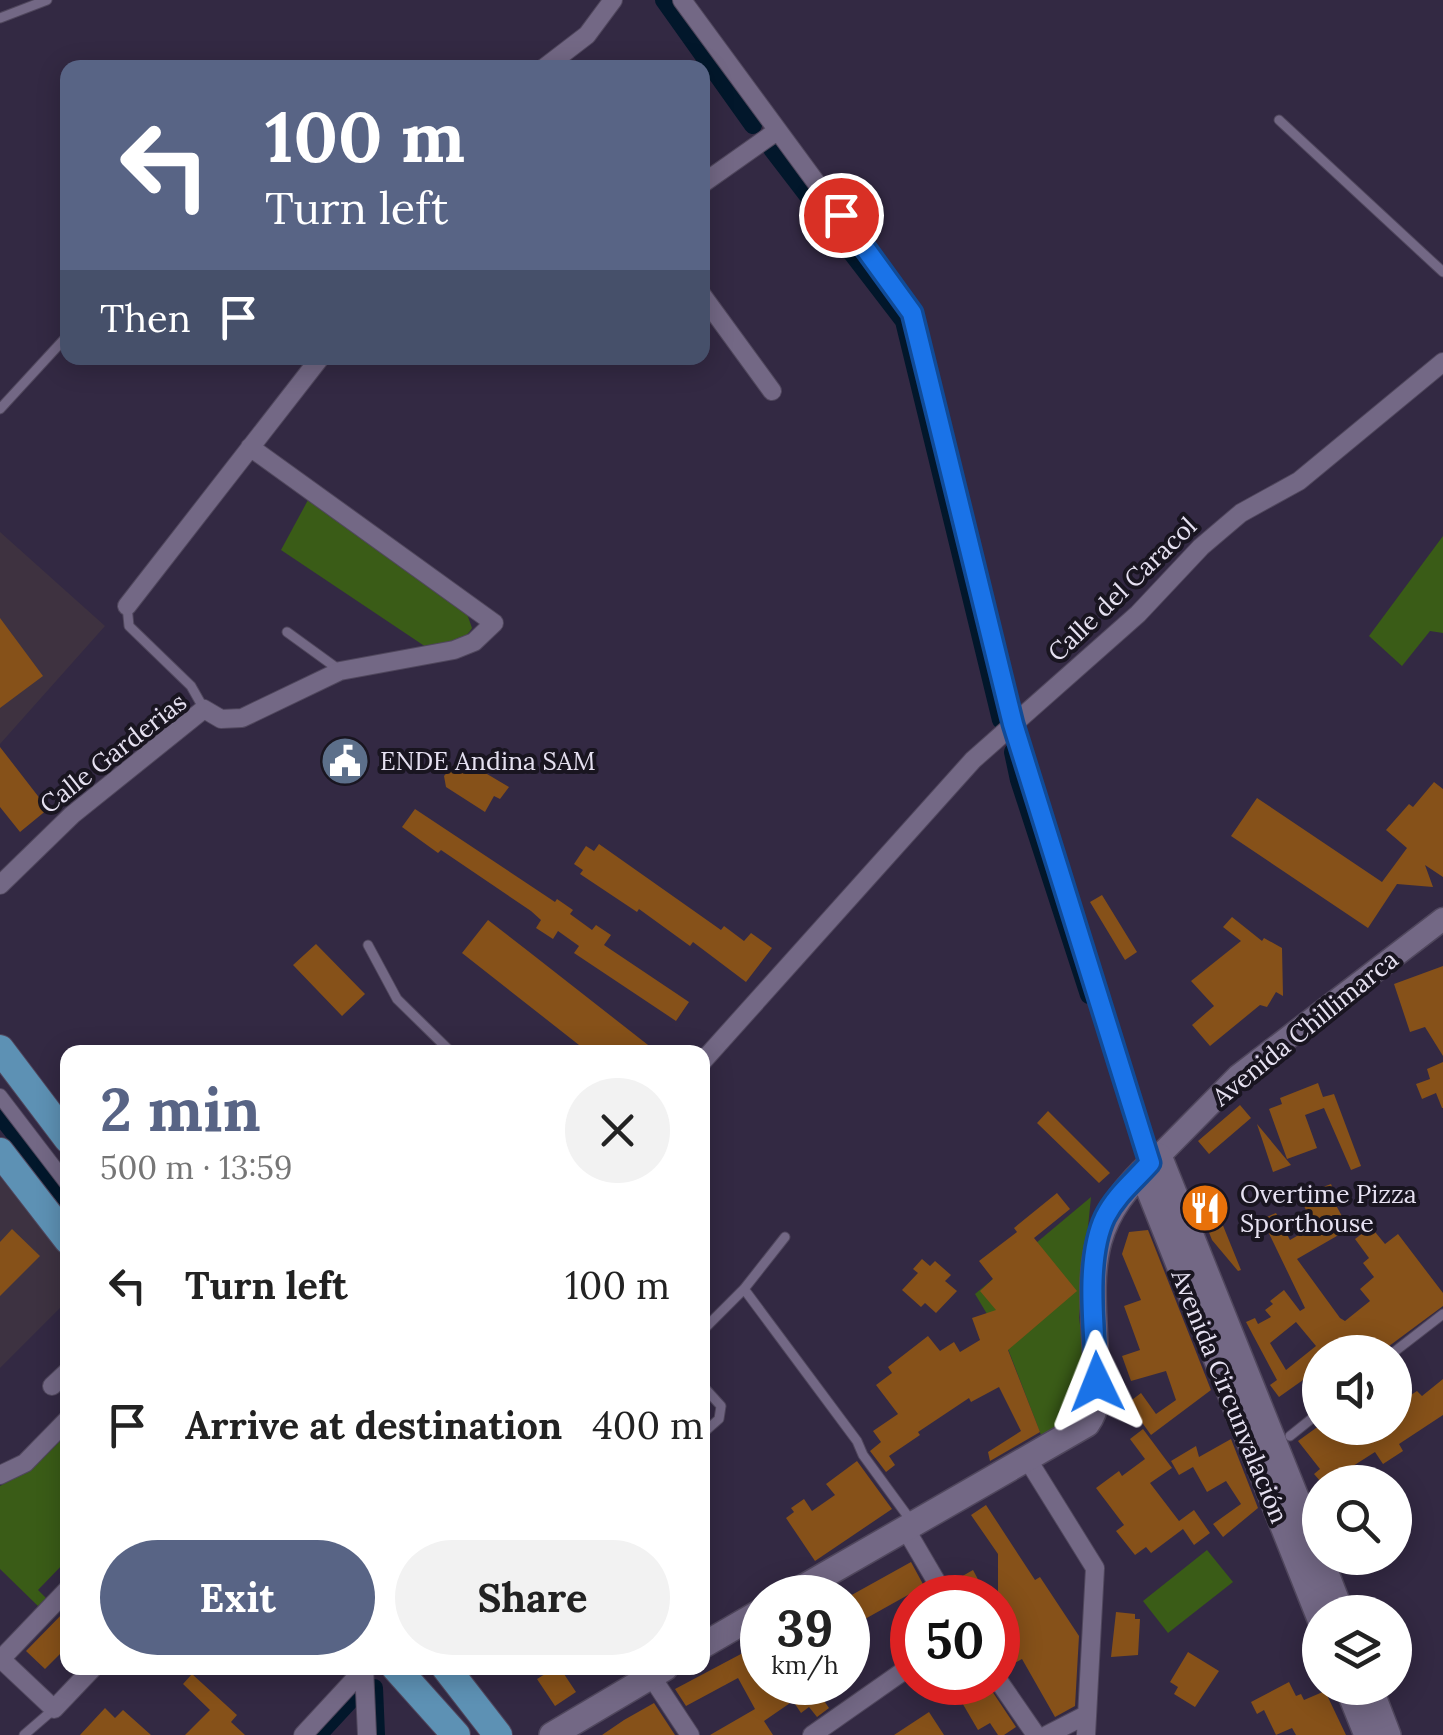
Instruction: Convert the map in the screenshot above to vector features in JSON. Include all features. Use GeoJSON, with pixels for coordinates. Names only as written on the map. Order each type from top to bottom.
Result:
{"type":"FeatureCollection","features":[{"type":"Feature","properties":{"kind":"main road"},"geometry":{"type":"LineString","coordinates":[[0,1049],[60,1129]]}},
{"type":"Feature","properties":{"kind":"main road"},"geometry":{"type":"LineString","coordinates":[[0,1152],[60,1230]]}},
{"type":"Feature","properties":{"kind":"main road","name":"Avenida Circunvalación"},"geometry":{"type":"LineString","coordinates":[[1150,1164],[1283,1441],[1302,1501]]}},
{"type":"Feature","properties":{"kind":"main road","name":"Avenida Circunvalación"},"geometry":{"type":"LineString","coordinates":[[1150,1164],[1311,1595]]}},
{"type":"Feature","properties":{"kind":"main road","name":"Avenida Chillimarca"},"geometry":{"type":"LineString","coordinates":[[825,1575],[1087,1424],[1097,1406],[1093,1292],[1099,1234],[1116,1199],[1150,1164]]}},
{"type":"Feature","properties":{"kind":"main road"},"geometry":{"type":"LineString","coordinates":[[710,1641],[740,1624]]}},
{"type":"Feature","properties":{"kind":"main road"},"geometry":{"type":"LineString","coordinates":[[402,1675],[456,1735]]}},
{"type":"Feature","properties":{"kind":"main road"},"geometry":{"type":"LineString","coordinates":[[451,1675],[498,1735]]}},
{"type":"Feature","properties":{"kind":"main road"},"geometry":{"type":"LineString","coordinates":[[552,1735],[653,1675]]}},
{"type":"Feature","properties":{"kind":"main road"},"geometry":{"type":"LineString","coordinates":[[1355,1705],[1367,1735]]}},
{"type":"Feature","properties":{"kind":"main road"},"geometry":{"type":"LineString","coordinates":[[1377,1705],[1388,1735]]}},
{"type":"Feature","properties":{"kind":"street"},"geometry":{"type":"LineString","coordinates":[[554,60],[586,34],[612,0]]}},
{"type":"Feature","properties":{"kind":"street","name":"Avenida Circunvalación"},"geometry":{"type":"LineString","coordinates":[[682,0],[912,313],[1013,724],[1150,1164]]}},
{"type":"Feature","properties":{"kind":"street"},"geometry":{"type":"LineString","coordinates":[[710,178],[777,132]]}},
{"type":"Feature","properties":{"kind":"street"},"geometry":{"type":"LineString","coordinates":[[710,305],[772,391]]}},
{"type":"Feature","properties":{"kind":"street","name":"Calle del Caracol"},"geometry":{"type":"LineString","coordinates":[[710,1053],[973,760],[1138,614],[1201,547],[1241,513],[1299,480],[1443,362]]}},
{"type":"Feature","properties":{"kind":"street"},"geometry":{"type":"LineString","coordinates":[[127,606],[315,365]]}},
{"type":"Feature","properties":{"kind":"street","name":"Calle Garderias"},"geometry":{"type":"LineString","coordinates":[[0,885],[72,815],[204,709],[221,720],[242,718],[340,671],[454,650],[474,642],[494,623],[250,448]]}},
{"type":"Feature","properties":{"kind":"street","name":"Avenida Chillimarca"},"geometry":{"type":"LineString","coordinates":[[1150,1164],[1238,1076],[1443,919]]}},
{"type":"Feature","properties":{"kind":"street"},"geometry":{"type":"LineString","coordinates":[[0,1096],[60,1175]]}},
{"type":"Feature","properties":{"kind":"street"},"geometry":{"type":"LineString","coordinates":[[52,1386],[60,1378]]}},
{"type":"Feature","properties":{"kind":"street"},"geometry":{"type":"LineString","coordinates":[[0,1476],[25,1463],[60,1428]]}},
{"type":"Feature","properties":{"kind":"street"},"geometry":{"type":"LineString","coordinates":[[1028,1460],[1095,1568],[1086,1735]]}},
{"type":"Feature","properties":{"kind":"street"},"geometry":{"type":"LineString","coordinates":[[909,1526],[934,1575]]}},
{"type":"Feature","properties":{"kind":"street"},"geometry":{"type":"LineString","coordinates":[[60,1596],[0,1658],[54,1709],[86,1675]]}},
{"type":"Feature","properties":{"kind":"street"},"geometry":{"type":"LineString","coordinates":[[304,1735],[358,1675]]}},
{"type":"Feature","properties":{"kind":"street"},"geometry":{"type":"LineString","coordinates":[[364,1675],[367,1735]]}},
{"type":"Feature","properties":{"kind":"street"},"geometry":{"type":"LineString","coordinates":[[660,1675],[690,1735]]}},
{"type":"Feature","properties":{"kind":"street"},"geometry":{"type":"LineString","coordinates":[[812,1735],[890,1680]]}},
{"type":"Feature","properties":{"kind":"street"},"geometry":{"type":"LineString","coordinates":[[1015,1705],[1036,1735]]}},
{"type":"Feature","properties":{"kind":"street"},"geometry":{"type":"LineString","coordinates":[[1047,1735],[1086,1714]]}},
{"type":"Feature","properties":{"kind":"lane"},"geometry":{"type":"LineString","coordinates":[[0,18],[47,0]]}},
{"type":"Feature","properties":{"kind":"lane"},"geometry":{"type":"LineString","coordinates":[[1280,120],[1443,272]]}},
{"type":"Feature","properties":{"kind":"lane"},"geometry":{"type":"LineString","coordinates":[[0,409],[60,343]]}},
{"type":"Feature","properties":{"kind":"lane"},"geometry":{"type":"LineString","coordinates":[[127,606],[129,626],[190,686],[204,709]]}},
{"type":"Feature","properties":{"kind":"lane"},"geometry":{"type":"LineString","coordinates":[[287,632],[340,671]]}},
{"type":"Feature","properties":{"kind":"lane"},"geometry":{"type":"LineString","coordinates":[[368,945],[397,999],[444,1045]]}},
{"type":"Feature","properties":{"kind":"lane"},"geometry":{"type":"LineString","coordinates":[[710,1323],[744,1290],[786,1237]]}},
{"type":"Feature","properties":{"kind":"lane"},"geometry":{"type":"LineString","coordinates":[[744,1290],[857,1441],[909,1526]]}},
{"type":"Feature","properties":{"kind":"lane"},"geometry":{"type":"LineString","coordinates":[[1412,1338],[1443,1314]]}},
{"type":"Feature","properties":{"kind":"lane"},"geometry":{"type":"LineString","coordinates":[[710,1394],[721,1406],[719,1419],[710,1427]]}},
{"type":"Feature","properties":{"kind":"lane"},"geometry":{"type":"LineString","coordinates":[[1283,1441],[1302,1426]]}},
{"type":"Feature","properties":{"kind":"lane"},"geometry":{"type":"LineString","coordinates":[[24,1735],[54,1709]]}},
{"type":"Feature","properties":{"kind":"shaded area"},"geometry":{"type":"Polygon","coordinates":[[[0,532],[105,626],[0,744],[0,532]]]}},
{"type":"Feature","properties":{"kind":"shaded area"},"geometry":{"type":"Polygon","coordinates":[[[0,1175],[60,1252],[60,1308],[0,1368],[0,1175]]]}},
{"type":"Feature","properties":{"kind":"green space"},"geometry":{"type":"Polygon","coordinates":[[[308,500],[466,611],[472,628],[468,634],[452,643],[426,647],[281,550],[308,500]]]}},
{"type":"Feature","properties":{"kind":"green space"},"geometry":{"type":"Polygon","coordinates":[[[1443,536],[1443,633],[1430,631],[1402,666],[1369,636],[1443,536]]]}},
{"type":"Feature","properties":{"kind":"green space"},"geometry":{"type":"Polygon","coordinates":[[[1091,1197],[1079,1317],[1087,1381],[1085,1403],[1075,1419],[1041,1435],[1008,1349],[975,1294],[1091,1197]]]}},
{"type":"Feature","properties":{"kind":"green space"},"geometry":{"type":"Polygon","coordinates":[[[60,1438],[60,1567],[38,1590],[46,1598],[38,1606],[0,1569],[0,1486],[28,1471],[60,1438]]]}},
{"type":"Feature","properties":{"kind":"green space"},"geometry":{"type":"Polygon","coordinates":[[[1207,1550],[1233,1582],[1168,1633],[1143,1601],[1207,1550]]]}},
{"type":"Feature","properties":{"kind":"building"},"geometry":{"type":"Polygon","coordinates":[[[0,618],[43,676],[0,708],[0,618]]]}},
{"type":"Feature","properties":{"kind":"building"},"geometry":{"type":"Polygon","coordinates":[[[0,747],[48,809],[20,832],[0,807],[0,747]]]}},
{"type":"Feature","properties":{"kind":"building"},"geometry":{"type":"Polygon","coordinates":[[[460,758],[509,787],[500,799],[494,796],[485,812],[446,787],[444,776],[460,758]]]}},
{"type":"Feature","properties":{"kind":"building"},"geometry":{"type":"Polygon","coordinates":[[[1434,782],[1443,789],[1443,877],[1425,865],[1433,887],[1397,884],[1368,928],[1231,836],[1257,798],[1382,882],[1407,848],[1386,830],[1434,782]]]}},
{"type":"Feature","properties":{"kind":"building"},"geometry":{"type":"Polygon","coordinates":[[[415,809],[555,902],[557,899],[592,930],[596,925],[611,935],[604,945],[689,1002],[676,1021],[574,953],[579,946],[558,931],[553,939],[536,928],[541,920],[531,911],[402,827],[415,809]]]}},
{"type":"Feature","properties":{"kind":"building"},"geometry":{"type":"Polygon","coordinates":[[[599,844],[721,930],[724,926],[744,941],[751,933],[772,948],[746,982],[693,942],[690,946],[639,909],[637,912],[580,874],[583,870],[574,864],[586,846],[594,851],[599,844]]]}},
{"type":"Feature","properties":{"kind":"building"},"geometry":{"type":"Polygon","coordinates":[[[1102,895],[1137,952],[1125,960],[1090,902],[1102,895]]]}},
{"type":"Feature","properties":{"kind":"building"},"geometry":{"type":"Polygon","coordinates":[[[1232,917],[1262,941],[1264,938],[1282,948],[1283,996],[1276,992],[1267,1007],[1260,1005],[1210,1046],[1192,1025],[1214,1006],[1191,981],[1241,941],[1223,927],[1232,917]]]}},
{"type":"Feature","properties":{"kind":"building"},"geometry":{"type":"Polygon","coordinates":[[[488,920],[648,1045],[579,1045],[462,953],[488,920]]]}},
{"type":"Feature","properties":{"kind":"building"},"geometry":{"type":"Polygon","coordinates":[[[316,944],[365,994],[342,1016],[293,965],[316,944]]]}},
{"type":"Feature","properties":{"kind":"building"},"geometry":{"type":"Polygon","coordinates":[[[1443,966],[1443,1056],[1425,1027],[1410,1032],[1394,984],[1443,966]]]}},
{"type":"Feature","properties":{"kind":"building"},"geometry":{"type":"Polygon","coordinates":[[[1443,1062],[1442,1108],[1436,1093],[1422,1099],[1416,1084],[1430,1079],[1427,1069],[1443,1062]]]}},
{"type":"Feature","properties":{"kind":"building"},"geometry":{"type":"Polygon","coordinates":[[[1318,1083],[1323,1097],[1334,1094],[1361,1166],[1351,1170],[1324,1108],[1305,1115],[1317,1148],[1287,1159],[1269,1109],[1282,1104],[1280,1098],[1318,1083]]]}},
{"type":"Feature","properties":{"kind":"building"},"geometry":{"type":"Polygon","coordinates":[[[1240,1105],[1251,1118],[1209,1154],[1198,1141],[1240,1105]]]}},
{"type":"Feature","properties":{"kind":"building"},"geometry":{"type":"Polygon","coordinates":[[[1048,1111],[1110,1173],[1099,1183],[1037,1123],[1048,1111]]]}},
{"type":"Feature","properties":{"kind":"building"},"geometry":{"type":"Polygon","coordinates":[[[1257,1124],[1291,1165],[1273,1172],[1257,1124]]]}},
{"type":"Feature","properties":{"kind":"building"},"geometry":{"type":"Polygon","coordinates":[[[1331,1184],[1336,1196],[1332,1198],[1349,1229],[1297,1259],[1340,1318],[1345,1321],[1370,1301],[1360,1289],[1374,1277],[1363,1263],[1369,1258],[1355,1239],[1371,1227],[1385,1244],[1398,1234],[1443,1293],[1443,1306],[1404,1335],[1307,1335],[1296,1322],[1270,1343],[1286,1370],[1302,1357],[1302,1381],[1279,1397],[1270,1385],[1277,1380],[1246,1322],[1255,1318],[1258,1324],[1271,1317],[1265,1310],[1284,1290],[1300,1311],[1305,1308],[1262,1219],[1276,1213],[1290,1240],[1314,1226],[1299,1196],[1331,1184]]]}},
{"type":"Feature","properties":{"kind":"building"},"geometry":{"type":"Polygon","coordinates":[[[1057,1193],[1070,1209],[1034,1238],[1077,1291],[1008,1350],[1040,1432],[990,1461],[988,1452],[1021,1431],[999,1387],[971,1402],[969,1398],[918,1432],[920,1435],[889,1456],[895,1465],[886,1472],[870,1451],[881,1442],[873,1431],[898,1414],[876,1385],[892,1373],[888,1367],[928,1336],[940,1351],[954,1342],[960,1352],[980,1340],[972,1318],[996,1310],[980,1291],[993,1279],[979,1261],[1017,1232],[1014,1228],[1057,1193]]]}},
{"type":"Feature","properties":{"kind":"building"},"geometry":{"type":"Polygon","coordinates":[[[1211,1196],[1241,1270],[1212,1240],[1199,1207],[1211,1196]]]}},
{"type":"Feature","properties":{"kind":"building"},"geometry":{"type":"Polygon","coordinates":[[[12,1229],[40,1256],[0,1296],[0,1242],[12,1229]]]}},
{"type":"Feature","properties":{"kind":"building"},"geometry":{"type":"Polygon","coordinates":[[[1148,1230],[1211,1390],[1151,1435],[1128,1403],[1141,1393],[1156,1414],[1176,1400],[1166,1371],[1131,1381],[1122,1356],[1140,1350],[1124,1306],[1141,1300],[1122,1254],[1129,1232],[1148,1230]]]}},
{"type":"Feature","properties":{"kind":"building"},"geometry":{"type":"Polygon","coordinates":[[[922,1259],[930,1266],[935,1261],[951,1275],[945,1281],[957,1291],[936,1313],[925,1303],[921,1307],[902,1290],[918,1273],[913,1269],[922,1259]]]}},
{"type":"Feature","properties":{"kind":"building"},"geometry":{"type":"Polygon","coordinates":[[[1443,1379],[1443,1415],[1412,1435],[1412,1394],[1417,1391],[1422,1396],[1443,1379]]]}},
{"type":"Feature","properties":{"kind":"building"},"geometry":{"type":"Polygon","coordinates":[[[1143,1429],[1172,1468],[1150,1483],[1179,1521],[1194,1510],[1210,1533],[1194,1545],[1183,1529],[1151,1553],[1146,1547],[1135,1555],[1116,1531],[1124,1525],[1096,1488],[1145,1459],[1130,1439],[1143,1429]]]}},
{"type":"Feature","properties":{"kind":"building"},"geometry":{"type":"Polygon","coordinates":[[[1302,1438],[1302,1445],[1400,1445],[1403,1451],[1383,1464],[1375,1452],[1355,1465],[1317,1465],[1298,1441],[1302,1438]]]}},
{"type":"Feature","properties":{"kind":"building"},"geometry":{"type":"Polygon","coordinates":[[[1231,1439],[1258,1508],[1223,1537],[1213,1524],[1241,1504],[1226,1481],[1207,1492],[1193,1467],[1179,1475],[1171,1461],[1196,1446],[1199,1457],[1231,1439]]]}},
{"type":"Feature","properties":{"kind":"building"},"geometry":{"type":"Polygon","coordinates":[[[857,1461],[892,1509],[815,1561],[786,1518],[794,1512],[791,1508],[804,1499],[812,1511],[835,1495],[826,1484],[857,1461]]]}},
{"type":"Feature","properties":{"kind":"building"},"geometry":{"type":"Polygon","coordinates":[[[986,1505],[1035,1580],[1040,1577],[1079,1636],[1075,1706],[1055,1717],[1020,1660],[1020,1575],[998,1575],[998,1554],[971,1515],[986,1505]]]}},
{"type":"Feature","properties":{"kind":"building"},"geometry":{"type":"Polygon","coordinates":[[[911,1562],[918,1575],[890,1575],[890,1605],[870,1616],[870,1585],[911,1562]]]}},
{"type":"Feature","properties":{"kind":"building"},"geometry":{"type":"Polygon","coordinates":[[[1116,1612],[1135,1614],[1135,1619],[1140,1619],[1138,1655],[1111,1657],[1116,1612]]]}},
{"type":"Feature","properties":{"kind":"building"},"geometry":{"type":"Polygon","coordinates":[[[60,1616],[60,1654],[45,1669],[26,1651],[60,1616]]]}},
{"type":"Feature","properties":{"kind":"building"},"geometry":{"type":"Polygon","coordinates":[[[1188,1652],[1219,1671],[1195,1707],[1174,1694],[1178,1687],[1170,1682],[1188,1652]]]}},
{"type":"Feature","properties":{"kind":"building"},"geometry":{"type":"Polygon","coordinates":[[[740,1654],[740,1682],[738,1678],[686,1706],[675,1689],[701,1675],[710,1675],[710,1670],[740,1654]]]}},
{"type":"Feature","properties":{"kind":"building"},"geometry":{"type":"Polygon","coordinates":[[[193,1675],[237,1715],[231,1722],[245,1735],[185,1735],[210,1710],[183,1684],[193,1675]]]}},
{"type":"Feature","properties":{"kind":"building"},"geometry":{"type":"Polygon","coordinates":[[[544,1675],[565,1675],[576,1692],[555,1706],[537,1679],[544,1675]]]}},
{"type":"Feature","properties":{"kind":"building"},"geometry":{"type":"Polygon","coordinates":[[[1289,1682],[1296,1696],[1301,1694],[1302,1705],[1332,1705],[1346,1735],[1296,1735],[1292,1728],[1276,1735],[1264,1710],[1257,1714],[1251,1702],[1289,1682]]]}},
{"type":"Feature","properties":{"kind":"building"},"geometry":{"type":"Polygon","coordinates":[[[654,1703],[675,1735],[602,1735],[624,1720],[654,1703]]]}},
{"type":"Feature","properties":{"kind":"building"},"geometry":{"type":"Polygon","coordinates":[[[753,1705],[787,1705],[764,1721],[773,1735],[710,1735],[755,1709],[753,1705]]]}},
{"type":"Feature","properties":{"kind":"building"},"geometry":{"type":"Polygon","coordinates":[[[796,1705],[829,1708],[817,1717],[809,1707],[801,1713],[796,1705]]]}},
{"type":"Feature","properties":{"kind":"building"},"geometry":{"type":"Polygon","coordinates":[[[963,1705],[1001,1705],[1016,1727],[1004,1735],[998,1735],[990,1723],[978,1730],[963,1705]]]}},
{"type":"Feature","properties":{"kind":"building"},"geometry":{"type":"Polygon","coordinates":[[[105,1708],[115,1718],[123,1710],[151,1735],[80,1735],[105,1708]]]}},
{"type":"Feature","properties":{"kind":"building"},"geometry":{"type":"Polygon","coordinates":[[[929,1712],[944,1735],[894,1735],[929,1712]]]}},
{"type":"Feature","properties":{"kind":"waterway"},"geometry":{"type":"LineString","coordinates":[[664,0],[707,60]]}},
{"type":"Feature","properties":{"kind":"waterway"},"geometry":{"type":"LineString","coordinates":[[710,65],[753,125]]}},
{"type":"Feature","properties":{"kind":"waterway"},"geometry":{"type":"LineString","coordinates":[[772,149],[904,321],[1001,720]]}},
{"type":"Feature","properties":{"kind":"waterway"},"geometry":{"type":"LineString","coordinates":[[1013,752],[1089,995]]}},
{"type":"Feature","properties":{"kind":"waterway"},"geometry":{"type":"LineString","coordinates":[[0,1115],[60,1191]]}},
{"type":"Feature","properties":{"kind":"waterway"},"geometry":{"type":"LineString","coordinates":[[374,1688],[376,1735]]}},
{"type":"Feature","properties":{"kind":"waterway"},"geometry":{"type":"LineString","coordinates":[[318,1735],[356,1694]]}},
{"type":"Feature","properties":{"kind":"place","name":"ENDE Andina SAM"},"geometry":{"type":"Point","coordinates":[345,761]}},
{"type":"Feature","properties":{"kind":"place","name":"Overtime Pizza Sporthouse"},"geometry":{"type":"Point","coordinates":[1205,1208]}},
{"type":"Feature","properties":{"kind":"route"},"geometry":{"type":"LineString","coordinates":[[841,215],[912,313],[1013,724],[1150,1163],[1116,1199],[1099,1234],[1093,1292],[1097,1382]]}}]}
